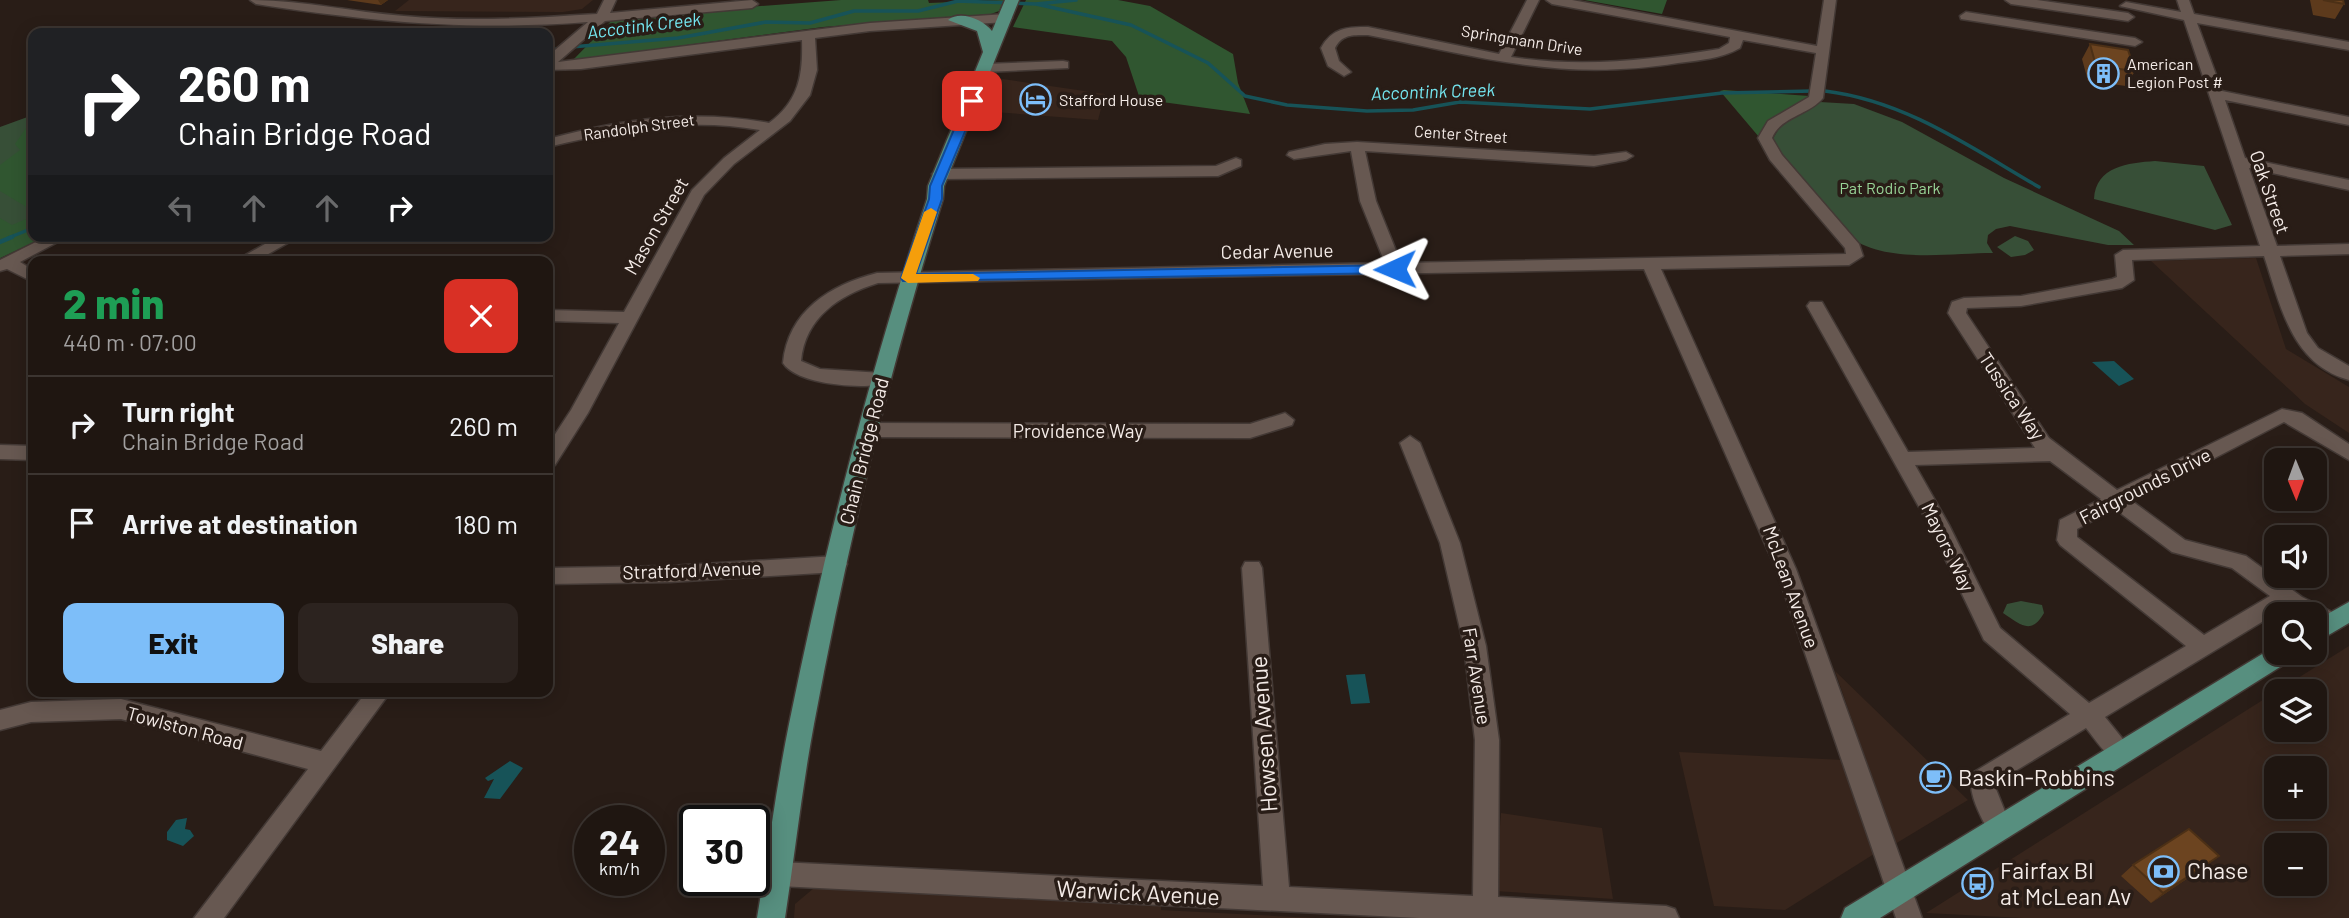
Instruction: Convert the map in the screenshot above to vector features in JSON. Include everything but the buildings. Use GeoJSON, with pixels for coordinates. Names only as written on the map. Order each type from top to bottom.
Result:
{"type":"FeatureCollection","features":[{"type":"Feature","properties":{"kind":"main road","name":"Chain Bridge Road"},"geometry":{"type":"LineString","coordinates":[[771,918],[801,727],[837,564],[908,278],[940,174],[1009,9]]}},
{"type":"Feature","properties":{"kind":"main road"},"geometry":{"type":"LineString","coordinates":[[955,20],[974,22],[985,29],[989,61]]}},
{"type":"Feature","properties":{"kind":"main road"},"geometry":{"type":"LineString","coordinates":[[1855,918],[2264,665]]}},
{"type":"Feature","properties":{"kind":"street"},"geometry":{"type":"LineString","coordinates":[[256,0],[414,22],[552,20],[752,4]]}},
{"type":"Feature","properties":{"kind":"street"},"geometry":{"type":"LineString","coordinates":[[552,20],[581,15],[602,0]]}},
{"type":"Feature","properties":{"kind":"street"},"geometry":{"type":"LineString","coordinates":[[553,60],[602,17],[610,0]]}},
{"type":"Feature","properties":{"kind":"street"},"geometry":{"type":"LineString","coordinates":[[1504,58],[1533,0]]}},
{"type":"Feature","properties":{"kind":"street"},"geometry":{"type":"LineString","coordinates":[[1552,0],[1824,51],[1830,0]]}},
{"type":"Feature","properties":{"kind":"street"},"geometry":{"type":"LineString","coordinates":[[1999,21],[2005,0]]}},
{"type":"Feature","properties":{"kind":"street"},"geometry":{"type":"LineString","coordinates":[[2011,0],[2126,8],[2185,8],[2349,46]]}},
{"type":"Feature","properties":{"kind":"street"},"geometry":{"type":"LineString","coordinates":[[1966,16],[2137,48],[2126,8]]}},
{"type":"Feature","properties":{"kind":"street","name":"Oak Street"},"geometry":{"type":"LineString","coordinates":[[2185,8],[2301,340],[2312,352],[2349,374]]}},
{"type":"Feature","properties":{"kind":"street"},"geometry":{"type":"LineString","coordinates":[[553,62],[581,65],[808,34],[955,20],[1009,9]]}},
{"type":"Feature","properties":{"kind":"street"},"geometry":{"type":"LineString","coordinates":[[552,20],[584,34]]}},
{"type":"Feature","properties":{"kind":"street","name":"Springmann Drive"},"geometry":{"type":"LineString","coordinates":[[1344,72],[1333,63],[1328,48],[1334,37],[1349,31],[1368,31],[1557,67],[1615,67],[1728,51],[1735,46],[1737,34]]}},
{"type":"Feature","properties":{"kind":"street","name":"Mason Street"},"geometry":{"type":"LineString","coordinates":[[553,452],[579,413],[697,192],[729,161],[773,128],[796,106],[807,86],[810,70],[808,34]]}},
{"type":"Feature","properties":{"kind":"street","name":"Cedar Avenue"},"geometry":{"type":"LineString","coordinates":[[882,379],[803,373],[792,363],[793,353],[809,316],[850,285],[877,278],[1846,261],[1856,256],[1853,247],[1774,157],[1765,138],[1772,125],[1813,102],[1824,51]]}},
{"type":"Feature","properties":{"kind":"street"},"geometry":{"type":"LineString","coordinates":[[989,61],[1063,65]]}},
{"type":"Feature","properties":{"kind":"street"},"geometry":{"type":"LineString","coordinates":[[2215,94],[2349,121]]}},
{"type":"Feature","properties":{"kind":"street","name":"Randolph Street"},"geometry":{"type":"LineString","coordinates":[[553,142],[618,127],[689,118],[731,119],[773,128]]}},
{"type":"Feature","properties":{"kind":"street"},"geometry":{"type":"LineString","coordinates":[[1357,146],[1368,201],[1395,269]]}},
{"type":"Feature","properties":{"kind":"street","name":"Center Street"},"geometry":{"type":"LineString","coordinates":[[1294,155],[1325,148],[1357,146],[1594,161],[1626,156]]}},
{"type":"Feature","properties":{"kind":"street"},"geometry":{"type":"LineString","coordinates":[[2238,161],[2349,185]]}},
{"type":"Feature","properties":{"kind":"street"},"geometry":{"type":"LineString","coordinates":[[940,174],[1218,171],[1236,163]]}},
{"type":"Feature","properties":{"kind":"street"},"geometry":{"type":"LineString","coordinates":[[4,264],[49,242]]}},
{"type":"Feature","properties":{"kind":"street"},"geometry":{"type":"LineString","coordinates":[[253,256],[280,242]]}},
{"type":"Feature","properties":{"kind":"street"},"geometry":{"type":"LineString","coordinates":[[2270,251],[2349,249]]}},
{"type":"Feature","properties":{"kind":"street","name":"Tussica Way"},"geometry":{"type":"LineString","coordinates":[[2270,251],[2135,254],[2121,257],[2126,280],[2116,284],[2021,301],[1964,303],[1958,306],[1957,313],[2042,443],[2054,454],[2179,546],[2239,562],[2286,597],[2332,622]]}},
{"type":"Feature","properties":{"kind":"street"},"geometry":{"type":"LineString","coordinates":[[4,264],[28,275]]}},
{"type":"Feature","properties":{"kind":"street","name":"McLean Avenue"},"geometry":{"type":"LineString","coordinates":[[1651,265],[1781,557],[1909,918]]}},
{"type":"Feature","properties":{"kind":"street","name":"Mayors Way"},"geometry":{"type":"LineString","coordinates":[[1816,306],[1939,525],[1992,634],[2087,716],[2122,753]]}},
{"type":"Feature","properties":{"kind":"street"},"geometry":{"type":"LineString","coordinates":[[553,315],[629,318]]}},
{"type":"Feature","properties":{"kind":"street","name":"Fairgrounds Drive"},"geometry":{"type":"LineString","coordinates":[[2202,646],[2067,540],[2067,525],[2282,415],[2295,418],[2349,453]]}},
{"type":"Feature","properties":{"kind":"street","name":"Providence Way"},"geometry":{"type":"LineString","coordinates":[[870,430],[1250,431],[1285,420]]}},
{"type":"Feature","properties":{"kind":"street","name":"Farr Avenue"},"geometry":{"type":"LineString","coordinates":[[1410,443],[1450,543],[1475,646],[1486,729],[1486,913]]}},
{"type":"Feature","properties":{"kind":"street"},"geometry":{"type":"LineString","coordinates":[[0,452],[28,453]]}},
{"type":"Feature","properties":{"kind":"street"},"geometry":{"type":"LineString","coordinates":[[1902,459],[2054,454]]}},
{"type":"Feature","properties":{"kind":"street","name":"Stratford Avenue"},"geometry":{"type":"LineString","coordinates":[[553,576],[670,574],[837,564]]}},
{"type":"Feature","properties":{"kind":"street","name":"Howsen Avenue"},"geometry":{"type":"LineString","coordinates":[[1251,568],[1277,900]]}},
{"type":"Feature","properties":{"kind":"street"},"geometry":{"type":"LineString","coordinates":[[2000,829],[1983,790],[1982,779],[2286,597]]}},
{"type":"Feature","properties":{"kind":"street"},"geometry":{"type":"LineString","coordinates":[[207,918],[227,897],[376,697]]}},
{"type":"Feature","properties":{"kind":"street","name":"Towlston Road"},"geometry":{"type":"LineString","coordinates":[[0,720],[32,712],[121,709],[264,749],[327,763]]}},
{"type":"Feature","properties":{"kind":"street","name":"Warwick Avenue"},"geometry":{"type":"LineString","coordinates":[[779,874],[1486,913],[1666,918]]}},
{"type":"Feature","properties":{"kind":"shaded area"},"geometry":{"type":"Polygon","coordinates":[[[409,0],[593,0],[582,9],[563,12],[395,11],[409,0]]]}},
{"type":"Feature","properties":{"kind":"shaded area"},"geometry":{"type":"Polygon","coordinates":[[[996,78],[1105,94],[1098,120],[981,111],[996,78]]]}},
{"type":"Feature","properties":{"kind":"shaded area"},"geometry":{"type":"Polygon","coordinates":[[[2256,258],[2286,349],[2349,387],[2349,433],[2305,404],[2151,261],[2256,258]]]}},
{"type":"Feature","properties":{"kind":"shaded area"},"geometry":{"type":"Polygon","coordinates":[[[2349,646],[2349,918],[2023,918],[1926,913],[2264,699],[2264,742],[2327,742],[2327,679],[2296,679],[2319,665],[2327,665],[2327,660],[2349,646]]]}},
{"type":"Feature","properties":{"kind":"shaded area"},"geometry":{"type":"Polygon","coordinates":[[[1835,671],[1968,800],[1895,844],[1835,671]]]}},
{"type":"Feature","properties":{"kind":"shaded area"},"geometry":{"type":"Polygon","coordinates":[[[1679,752],[1843,760],[1874,854],[1785,910],[1714,906],[1679,752]]]}},
{"type":"Feature","properties":{"kind":"shaded area"},"geometry":{"type":"Polygon","coordinates":[[[1501,813],[1602,828],[1613,899],[1495,891],[1501,813]]]}},
{"type":"Feature","properties":{"kind":"shaded area"},"geometry":{"type":"Polygon","coordinates":[[[814,888],[1161,901],[1161,910],[1316,918],[794,918],[795,904],[814,888]]]}},
{"type":"Feature","properties":{"kind":"green space"},"geometry":{"type":"Polygon","coordinates":[[[841,0],[928,0],[929,3],[1004,0],[999,11],[991,14],[823,27],[573,60],[615,17],[841,0]]]}},
{"type":"Feature","properties":{"kind":"green space"},"geometry":{"type":"Polygon","coordinates":[[[1026,0],[1118,0],[1150,6],[1233,54],[1238,83],[1250,114],[1140,99],[1126,57],[1112,41],[1013,27],[1026,0]]]}},
{"type":"Feature","properties":{"kind":"green space"},"geometry":{"type":"Polygon","coordinates":[[[1584,0],[1667,0],[1662,14],[1584,0]]]}},
{"type":"Feature","properties":{"kind":"green space"},"geometry":{"type":"Polygon","coordinates":[[[1720,91],[1809,96],[1768,121],[1759,137],[1720,91]]]}},
{"type":"Feature","properties":{"kind":"green space","name":"Pat Rodio Park"},"geometry":{"type":"Polygon","coordinates":[[[1820,102],[1854,104],[1902,122],[2004,178],[2119,231],[2134,245],[2108,245],[2010,226],[1996,229],[1988,235],[1987,243],[1993,253],[1900,254],[1864,245],[1841,230],[1823,210],[1779,155],[1772,140],[1781,125],[1820,102]]]}},
{"type":"Feature","properties":{"kind":"green space"},"geometry":{"type":"Polygon","coordinates":[[[28,117],[28,242],[33,242],[0,258],[0,127],[28,117]]]}},
{"type":"Feature","properties":{"kind":"green space"},"geometry":{"type":"Polygon","coordinates":[[[26,128],[28,208],[0,191],[0,165],[20,150],[15,144],[26,128]]]}},
{"type":"Feature","properties":{"kind":"green space"},"geometry":{"type":"Polygon","coordinates":[[[2155,161],[2204,166],[2232,225],[2215,230],[2094,199],[2101,179],[2115,168],[2155,161]]]}},
{"type":"Feature","properties":{"kind":"green space"},"geometry":{"type":"Polygon","coordinates":[[[0,218],[12,225],[28,218],[28,242],[33,242],[0,258],[0,218]]]}},
{"type":"Feature","properties":{"kind":"green space"},"geometry":{"type":"Polygon","coordinates":[[[2015,236],[2028,241],[2034,250],[2025,255],[2011,257],[1997,247],[2015,236]]]}},
{"type":"Feature","properties":{"kind":"green space"},"geometry":{"type":"Polygon","coordinates":[[[2021,601],[2042,605],[2044,613],[2035,624],[2025,626],[2003,613],[2007,604],[2021,601]]]}},
{"type":"Feature","properties":{"kind":"water"},"geometry":{"type":"Polygon","coordinates":[[[2114,361],[2134,379],[2119,386],[2092,362],[2114,361]]]}},
{"type":"Feature","properties":{"kind":"water"},"geometry":{"type":"Polygon","coordinates":[[[1365,674],[1370,703],[1351,704],[1346,675],[1365,674]]]}},
{"type":"Feature","properties":{"kind":"water"},"geometry":{"type":"Polygon","coordinates":[[[510,761],[523,768],[500,799],[484,798],[494,779],[488,781],[485,778],[510,761]]]}},
{"type":"Feature","properties":{"kind":"water"},"geometry":{"type":"Polygon","coordinates":[[[187,818],[185,829],[190,830],[194,836],[183,846],[167,840],[167,832],[176,820],[187,818]]]}},
{"type":"Feature","properties":{"kind":"waterway","name":"Accotink Creek"},"geometry":{"type":"LineString","coordinates":[[1036,4],[1076,0]]}},
{"type":"Feature","properties":{"kind":"waterway","name":"Accotink Creek"},"geometry":{"type":"LineString","coordinates":[[571,47],[678,38],[766,22],[810,23],[854,11],[918,11],[958,1],[1036,4]]}},
{"type":"Feature","properties":{"kind":"waterway","name":"Accontink Creek"},"geometry":{"type":"LineString","coordinates":[[1036,4],[1131,25],[1208,63],[1245,96],[1287,105],[1367,111],[1413,110],[1460,102],[1590,109],[1722,93],[1813,91]]}},
{"type":"Feature","properties":{"kind":"waterway","name":"Accotink Creek"},"geometry":{"type":"LineString","coordinates":[[553,50],[559,49]]}},
{"type":"Feature","properties":{"kind":"waterway","name":"Accontink Creek"},"geometry":{"type":"LineString","coordinates":[[1825,91],[1855,96],[1910,115],[2039,187]]}},
{"type":"Feature","properties":{"kind":"waterway","name":"Accotink Creek"},"geometry":{"type":"LineString","coordinates":[[8,238],[28,230]]}},
{"type":"Feature","properties":{"kind":"waterway","name":"Accotink Creek"},"geometry":{"type":"LineString","coordinates":[[0,242],[12,237]]}},
{"type":"Feature","properties":{"kind":"slow traffic"},"geometry":{"type":"LineString","coordinates":[[931,212],[908,278],[973,278]]}},
{"type":"Feature","properties":{"kind":"place","name":"American Legion Post #"},"geometry":{"type":"Point","coordinates":[2104,73]}},
{"type":"Feature","properties":{"kind":"place","name":"Stafford House"},"geometry":{"type":"Point","coordinates":[1036,100]}},
{"type":"Feature","properties":{"kind":"place","name":"Baskin-Robbins"},"geometry":{"type":"Point","coordinates":[1935,778]}},
{"type":"Feature","properties":{"kind":"place","name":"Chase"},"geometry":{"type":"Point","coordinates":[2164,871]}},
{"type":"Feature","properties":{"kind":"place","name":"Fairfax Bl at McLean Av"},"geometry":{"type":"Point","coordinates":[1977,884]}},
{"type":"Feature","properties":{"kind":"route"},"geometry":{"type":"LineString","coordinates":[[972,101],[936,186],[935,199],[908,278],[1395,269]]}}]}
